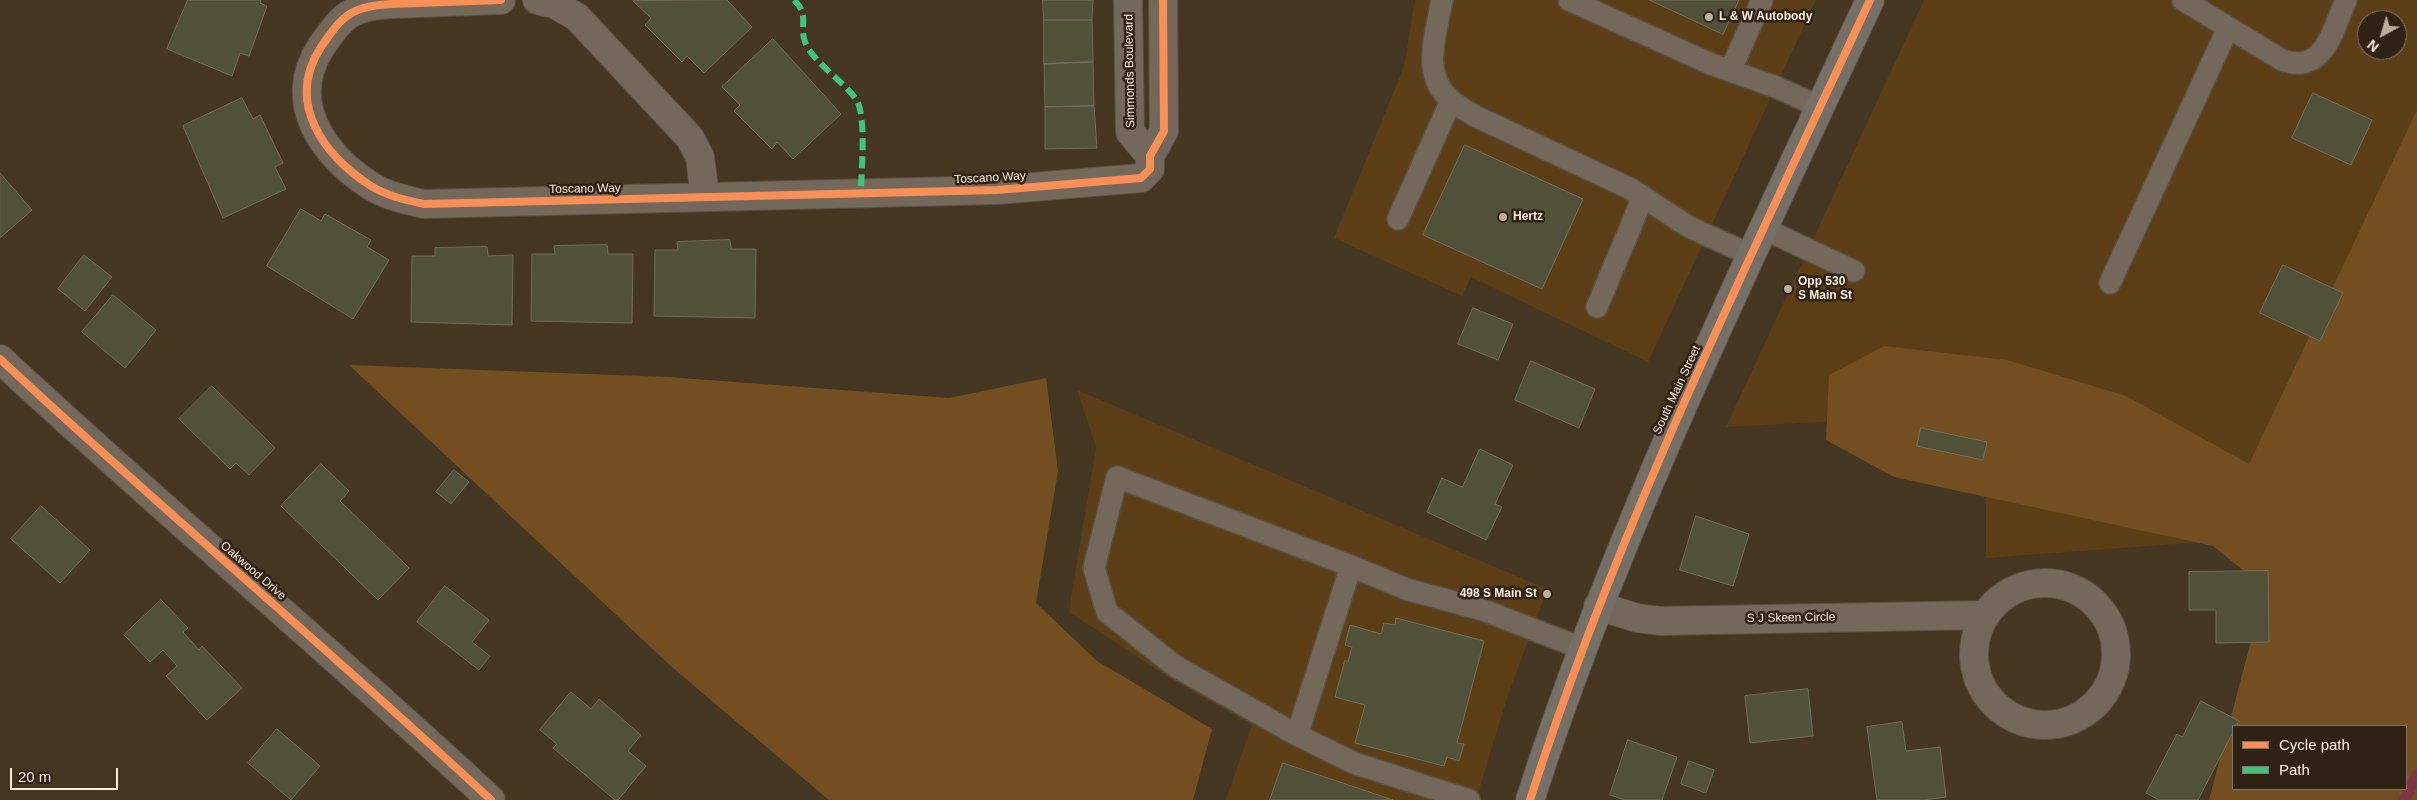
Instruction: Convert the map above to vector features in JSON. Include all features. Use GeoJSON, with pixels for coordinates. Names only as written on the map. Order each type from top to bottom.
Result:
{"type":"FeatureCollection","features":[{"type":"Feature","properties":{"kind":"main road","name":"South Main Street"},"geometry":{"type":"LineString","coordinates":[[1530,800],[1581,648],[1671,430],[1870,0]]}},
{"type":"Feature","properties":{"kind":"street","name":"Toscano Way"},"geometry":{"type":"LineString","coordinates":[[501,0],[381,5],[356,10],[335,26],[317,54],[306,78],[308,107],[319,137],[341,162],[371,186],[397,198],[424,204],[997,190],[1141,178],[1150,169],[1150,156]]}},
{"type":"Feature","properties":{"kind":"street"},"geometry":{"type":"LineString","coordinates":[[537,0],[554,4],[577,17],[690,138],[700,157],[705,197]]}},
{"type":"Feature","properties":{"kind":"street","name":"Simmonds Boulevard"},"geometry":{"type":"LineString","coordinates":[[1128,0],[1130,132],[1150,156]]}},
{"type":"Feature","properties":{"kind":"street"},"geometry":{"type":"LineString","coordinates":[[1150,156],[1164,131],[1163,0]]}},
{"type":"Feature","properties":{"kind":"street","name":"Oakwood Drive"},"geometry":{"type":"LineString","coordinates":[[0,360],[73,428],[397,713],[490,800]]}},
{"type":"Feature","properties":{"kind":"street"},"geometry":{"type":"LineString","coordinates":[[2046,582],[2069,587],[2090,598],[2106,616],[2115,638],[2116,662],[2110,684],[2096,704],[2077,718],[2055,724],[2032,724],[2010,716],[1992,701],[1980,681],[1974,659],[1976,636],[1985,615],[2002,597],[2023,586],[2046,582]]}},
{"type":"Feature","properties":{"kind":"street","name":"S J Skeen Circle"},"geometry":{"type":"LineString","coordinates":[[1598,606],[1630,616],[1660,620],[1985,615]]}},
{"type":"Feature","properties":{"kind":"lane"},"geometry":{"type":"LineString","coordinates":[[1442,0],[1432,58],[1433,75],[1442,90],[1452,101],[1475,116],[1631,189],[1689,228],[1751,255]]}},
{"type":"Feature","properties":{"kind":"lane"},"geometry":{"type":"LineString","coordinates":[[1569,0],[1730,71],[1776,87],[1820,107]]}},
{"type":"Feature","properties":{"kind":"lane"},"geometry":{"type":"LineString","coordinates":[[1730,71],[1762,0]]}},
{"type":"Feature","properties":{"kind":"lane"},"geometry":{"type":"LineString","coordinates":[[2183,0],[2282,60],[2296,65],[2307,63],[2317,57],[2325,46],[2346,0]]}},
{"type":"Feature","properties":{"kind":"lane"},"geometry":{"type":"LineString","coordinates":[[2110,284],[2228,28]]}},
{"type":"Feature","properties":{"kind":"lane"},"geometry":{"type":"LineString","coordinates":[[1398,219],[1452,101]]}},
{"type":"Feature","properties":{"kind":"lane"},"geometry":{"type":"LineString","coordinates":[[1597,307],[1643,197]]}},
{"type":"Feature","properties":{"kind":"lane"},"geometry":{"type":"LineString","coordinates":[[1764,229],[1854,271]]}},
{"type":"Feature","properties":{"kind":"lane"},"geometry":{"type":"LineString","coordinates":[[1470,800],[1354,763],[1296,735],[1175,666],[1107,612],[1094,568],[1117,477],[1351,566],[1406,589],[1483,610],[1581,648]]}},
{"type":"Feature","properties":{"kind":"lane"},"geometry":{"type":"LineString","coordinates":[[1296,735],[1351,566]]}},
{"type":"Feature","properties":{"kind":"shaded area"},"geometry":{"type":"Polygon","coordinates":[[[1415,0],[1816,0],[1648,362],[1471,277],[1462,296],[1334,238],[1404,67],[1415,0]]]}},
{"type":"Feature","properties":{"kind":"shaded area"},"geometry":{"type":"Polygon","coordinates":[[[1924,0],[2417,0],[2417,526],[1986,558],[1986,413],[1726,427],[1924,0]]]}},
{"type":"Feature","properties":{"kind":"shaded area"},"geometry":{"type":"Polygon","coordinates":[[[2417,110],[2417,800],[2209,800],[2265,588],[2213,546],[1894,477],[1826,440],[1829,375],[1884,346],[2007,360],[2126,396],[2249,464],[2417,110]]]}},
{"type":"Feature","properties":{"kind":"shaded area"},"geometry":{"type":"Polygon","coordinates":[[[349,365],[668,377],[949,398],[1046,378],[1058,471],[1036,603],[1097,661],[1212,729],[1193,800],[829,800],[673,668],[349,365]]]}},
{"type":"Feature","properties":{"kind":"shaded area"},"geometry":{"type":"Polygon","coordinates":[[[1077,390],[1547,589],[1507,698],[1476,800],[1226,800],[1252,725],[1173,680],[1069,612],[1096,447],[1077,390]]]}},
{"type":"Feature","properties":{"kind":"building"},"geometry":{"type":"Polygon","coordinates":[[[188,0],[261,0],[260,3],[267,6],[249,56],[240,53],[232,76],[167,49],[188,0]]]}},
{"type":"Feature","properties":{"kind":"building"},"geometry":{"type":"Polygon","coordinates":[[[727,0],[752,27],[704,73],[687,56],[682,62],[645,25],[651,18],[633,1],[727,0]]]}},
{"type":"Feature","properties":{"kind":"building"},"geometry":{"type":"Polygon","coordinates":[[[1043,0],[1093,0],[1092,20],[1044,20],[1043,0]]]}},
{"type":"Feature","properties":{"kind":"building","name":"L & W Autobody"},"geometry":{"type":"Polygon","coordinates":[[[1650,0],[1739,0],[1723,34],[1650,0]]]}},
{"type":"Feature","properties":{"kind":"building"},"geometry":{"type":"Polygon","coordinates":[[[1044,20],[1092,20],[1093,62],[1044,64],[1044,20]]]}},
{"type":"Feature","properties":{"kind":"building"},"geometry":{"type":"Polygon","coordinates":[[[773,39],[841,114],[793,159],[777,142],[772,149],[734,111],[740,105],[722,87],[773,39]]]}},
{"type":"Feature","properties":{"kind":"building"},"geometry":{"type":"Polygon","coordinates":[[[1093,62],[1094,106],[1045,107],[1044,64],[1093,62]]]}},
{"type":"Feature","properties":{"kind":"building"},"geometry":{"type":"Polygon","coordinates":[[[2313,93],[2372,120],[2351,165],[2292,138],[2313,93]]]}},
{"type":"Feature","properties":{"kind":"building"},"geometry":{"type":"Polygon","coordinates":[[[242,98],[253,119],[260,115],[283,163],[275,167],[286,189],[223,218],[183,126],[242,98]]]}},
{"type":"Feature","properties":{"kind":"building"},"geometry":{"type":"Polygon","coordinates":[[[1094,106],[1097,148],[1045,149],[1045,107],[1094,106]]]}},
{"type":"Feature","properties":{"kind":"building","name":"Hertz"},"geometry":{"type":"Polygon","coordinates":[[[1465,145],[1583,199],[1542,289],[1423,235],[1465,145]]]}},
{"type":"Feature","properties":{"kind":"building"},"geometry":{"type":"Polygon","coordinates":[[[0,173],[32,210],[0,238],[0,173]]]}},
{"type":"Feature","properties":{"kind":"building"},"geometry":{"type":"Polygon","coordinates":[[[301,209],[321,221],[325,214],[371,240],[367,247],[389,260],[353,319],[267,266],[301,209]]]}},
{"type":"Feature","properties":{"kind":"building"},"geometry":{"type":"Polygon","coordinates":[[[730,240],[731,249],[756,249],[755,318],[654,316],[655,250],[678,250],[677,242],[730,240]]]}},
{"type":"Feature","properties":{"kind":"building"},"geometry":{"type":"Polygon","coordinates":[[[607,245],[608,254],[633,254],[632,323],[531,321],[532,254],[555,254],[554,246],[607,245]]]}},
{"type":"Feature","properties":{"kind":"building"},"geometry":{"type":"Polygon","coordinates":[[[487,247],[488,256],[513,255],[512,325],[411,322],[412,256],[435,256],[435,248],[487,247]]]}},
{"type":"Feature","properties":{"kind":"building"},"geometry":{"type":"Polygon","coordinates":[[[84,255],[112,277],[85,311],[58,289],[84,255]]]}},
{"type":"Feature","properties":{"kind":"building"},"geometry":{"type":"Polygon","coordinates":[[[2283,265],[2343,293],[2320,341],[2260,313],[2283,265]]]}},
{"type":"Feature","properties":{"kind":"building"},"geometry":{"type":"Polygon","coordinates":[[[113,295],[156,330],[125,368],[82,332],[113,295]]]}},
{"type":"Feature","properties":{"kind":"building"},"geometry":{"type":"Polygon","coordinates":[[[1473,308],[1513,324],[1498,360],[1458,344],[1473,308]]]}},
{"type":"Feature","properties":{"kind":"building"},"geometry":{"type":"Polygon","coordinates":[[[1531,361],[1595,389],[1579,428],[1515,400],[1531,361]]]}},
{"type":"Feature","properties":{"kind":"building"},"geometry":{"type":"Polygon","coordinates":[[[212,386],[275,448],[249,475],[236,463],[230,469],[179,419],[212,386]]]}},
{"type":"Feature","properties":{"kind":"building"},"geometry":{"type":"Polygon","coordinates":[[[1921,428],[1987,442],[1983,460],[1917,446],[1921,428]]]}},
{"type":"Feature","properties":{"kind":"building"},"geometry":{"type":"Polygon","coordinates":[[[1480,449],[1513,465],[1495,504],[1502,507],[1486,540],[1427,512],[1442,478],[1462,487],[1480,449]]]}},
{"type":"Feature","properties":{"kind":"building"},"geometry":{"type":"Polygon","coordinates":[[[321,464],[349,491],[340,501],[409,568],[378,600],[281,506],[321,464]]]}},
{"type":"Feature","properties":{"kind":"building"},"geometry":{"type":"Polygon","coordinates":[[[454,470],[469,482],[451,504],[436,492],[454,470]]]}},
{"type":"Feature","properties":{"kind":"building"},"geometry":{"type":"Polygon","coordinates":[[[41,506],[90,550],[60,583],[11,539],[41,506]]]}},
{"type":"Feature","properties":{"kind":"building"},"geometry":{"type":"Polygon","coordinates":[[[1696,516],[1749,534],[1733,586],[1680,570],[1696,516]]]}},
{"type":"Feature","properties":{"kind":"building"},"geometry":{"type":"Polygon","coordinates":[[[2268,571],[2269,642],[2216,643],[2216,610],[2189,610],[2189,572],[2268,571]]]}},
{"type":"Feature","properties":{"kind":"building"},"geometry":{"type":"Polygon","coordinates":[[[445,586],[489,620],[472,642],[490,656],[479,670],[417,622],[445,586]]]}},
{"type":"Feature","properties":{"kind":"building"},"geometry":{"type":"Polygon","coordinates":[[[161,600],[188,628],[183,632],[199,650],[202,646],[242,688],[207,720],[166,676],[177,666],[163,650],[150,662],[124,635],[161,600]]]}},
{"type":"Feature","properties":{"kind":"building"},"geometry":{"type":"Polygon","coordinates":[[[1396,618],[1484,641],[1457,743],[1464,744],[1459,761],[1447,757],[1444,766],[1355,743],[1365,705],[1335,697],[1345,660],[1348,662],[1352,647],[1345,645],[1350,625],[1381,634],[1384,623],[1395,625],[1396,618]]]}},
{"type":"Feature","properties":{"kind":"building"},"geometry":{"type":"Polygon","coordinates":[[[1808,689],[1813,736],[1750,743],[1745,696],[1808,689]]]}},
{"type":"Feature","properties":{"kind":"building"},"geometry":{"type":"Polygon","coordinates":[[[571,692],[591,709],[599,699],[641,735],[628,751],[646,766],[618,800],[615,800],[553,748],[557,744],[540,730],[571,692]]]}},
{"type":"Feature","properties":{"kind":"building"},"geometry":{"type":"Polygon","coordinates":[[[2201,701],[2239,721],[2237,725],[2232,725],[2232,734],[2198,800],[2159,800],[2146,793],[2177,734],[2182,737],[2201,701]]]}},
{"type":"Feature","properties":{"kind":"building"},"geometry":{"type":"Polygon","coordinates":[[[1902,722],[1906,751],[1940,747],[1946,797],[1924,800],[1877,800],[1867,727],[1902,722]]]}},
{"type":"Feature","properties":{"kind":"building"},"geometry":{"type":"Polygon","coordinates":[[[277,729],[320,766],[291,800],[248,763],[277,729]]]}},
{"type":"Feature","properties":{"kind":"building"},"geometry":{"type":"Polygon","coordinates":[[[1628,740],[1677,757],[1662,800],[1625,800],[1610,795],[1628,740]]]}},
{"type":"Feature","properties":{"kind":"building"},"geometry":{"type":"Polygon","coordinates":[[[1689,761],[1714,770],[1706,793],[1681,784],[1689,761]]]}},
{"type":"Feature","properties":{"kind":"building"},"geometry":{"type":"Polygon","coordinates":[[[1283,763],[1393,800],[1270,800],[1283,763]]]}},
{"type":"Feature","properties":{"kind":"waterway"},"geometry":{"type":"LineString","coordinates":[[2404,800],[2417,775]]}},
{"type":"Feature","properties":{"kind":"marked path"},"geometry":{"type":"LineString","coordinates":[[794,0],[802,10],[803,36],[809,49],[814,57],[851,92],[859,107],[862,130],[861,193]]}},
{"type":"Feature","properties":{"kind":"cycle path"},"geometry":{"type":"LineString","coordinates":[[501,0],[380,5],[358,10],[346,16],[321,47],[311,67],[307,88],[308,107],[314,126],[338,159],[371,186],[397,197],[424,204],[997,190],[1141,178],[1150,169],[1150,156],[1164,131],[1163,0]]}},
{"type":"Feature","properties":{"kind":"cycle path"},"geometry":{"type":"LineString","coordinates":[[1530,800],[1565,697],[1645,494],[1732,296],[1870,0]]}},
{"type":"Feature","properties":{"kind":"cycle path"},"geometry":{"type":"LineString","coordinates":[[0,359],[491,800]]}},
{"type":"Feature","properties":{"kind":"place","name":"L & W Autobody"},"geometry":{"type":"Point","coordinates":[1709,17]}},
{"type":"Feature","properties":{"kind":"place","name":"Hertz"},"geometry":{"type":"Point","coordinates":[1503,217]}},
{"type":"Feature","properties":{"kind":"place","name":"Opp 530 S Main St"},"geometry":{"type":"Point","coordinates":[1788,289]}},
{"type":"Feature","properties":{"kind":"place","name":"498 S Main St"},"geometry":{"type":"Point","coordinates":[1547,594]}}]}
